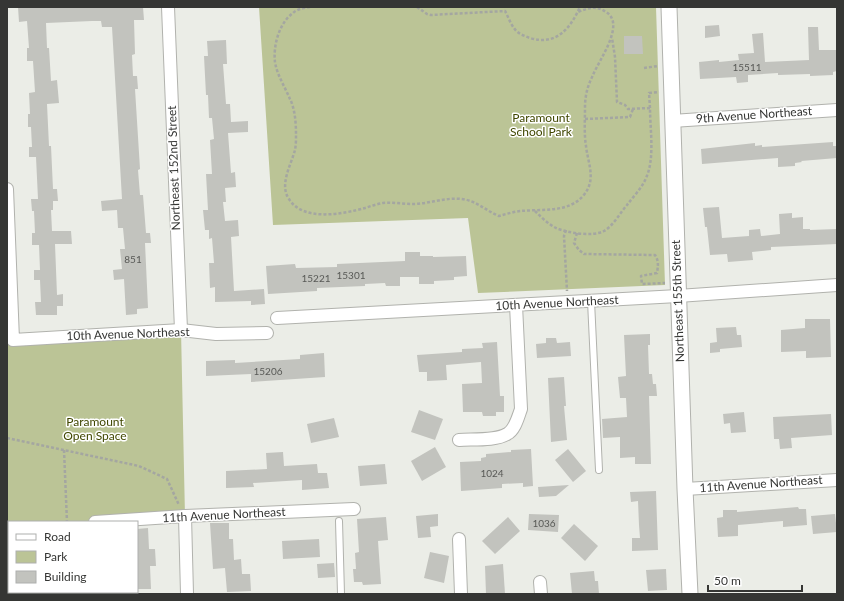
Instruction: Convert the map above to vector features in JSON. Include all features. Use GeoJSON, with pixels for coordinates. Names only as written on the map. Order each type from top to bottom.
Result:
{"type":"FeatureCollection","features":[{"type":"Feature","properties":{"kind":"street","name":"Northeast 152nd Street"},"geometry":{"type":"LineString","coordinates":[[168,7],[181,330]]}},
{"type":"Feature","properties":{"kind":"street","name":"Northeast 155th Street"},"geometry":{"type":"LineString","coordinates":[[668,7],[690,594]]}},
{"type":"Feature","properties":{"kind":"street","name":"9th Avenue Northeast"},"geometry":{"type":"LineString","coordinates":[[672,120],[837,110]]}},
{"type":"Feature","properties":{"kind":"street","name":"10th Avenue Northeast"},"geometry":{"type":"LineString","coordinates":[[7,189],[13,340],[181,330],[216,334],[267,333]]}},
{"type":"Feature","properties":{"kind":"street","name":"10th Avenue Northeast"},"geometry":{"type":"LineString","coordinates":[[277,318],[678,296],[837,285]]}},
{"type":"Feature","properties":{"kind":"street"},"geometry":{"type":"LineString","coordinates":[[459,440],[493,438],[507,434],[516,423],[521,409],[516,305]]}},
{"type":"Feature","properties":{"kind":"street","name":"11th Avenue Northeast"},"geometry":{"type":"LineString","coordinates":[[685,489],[837,480]]}},
{"type":"Feature","properties":{"kind":"street","name":"11th Avenue Northeast"},"geometry":{"type":"LineString","coordinates":[[110,521],[185,516],[354,509]]}},
{"type":"Feature","properties":{"kind":"street"},"geometry":{"type":"LineString","coordinates":[[185,516],[187,594]]}},
{"type":"Feature","properties":{"kind":"street"},"geometry":{"type":"LineString","coordinates":[[459,539],[461,594]]}},
{"type":"Feature","properties":{"kind":"lane"},"geometry":{"type":"LineString","coordinates":[[591,301],[599,470]]}},
{"type":"Feature","properties":{"kind":"lane"},"geometry":{"type":"LineString","coordinates":[[339,521],[341,594]]}},
{"type":"Feature","properties":{"kind":"path"},"geometry":{"type":"LineString","coordinates":[[310,7],[293,13],[286,20],[275,43],[274,54],[276,67],[291,100],[296,134],[295,149],[290,163],[285,189],[288,199],[298,209],[324,215],[348,212],[381,203],[396,202],[413,204],[452,198],[463,198],[477,203],[499,216],[518,211],[559,208],[578,201],[587,191],[591,179],[591,168],[586,146],[585,119],[587,90],[592,75],[612,37]]}},
{"type":"Feature","properties":{"kind":"path"},"geometry":{"type":"LineString","coordinates":[[417,7],[431,15],[505,11],[514,29],[523,35],[543,40],[553,38],[561,34],[570,25],[580,7]]}},
{"type":"Feature","properties":{"kind":"path"},"geometry":{"type":"LineString","coordinates":[[577,7],[578,12]]}},
{"type":"Feature","properties":{"kind":"path"},"geometry":{"type":"LineString","coordinates":[[578,12],[591,7],[598,8],[609,13],[613,24],[612,37],[615,57],[617,102],[625,105],[628,109],[650,108]]}},
{"type":"Feature","properties":{"kind":"path"},"geometry":{"type":"LineString","coordinates":[[644,68],[658,66]]}},
{"type":"Feature","properties":{"kind":"path"},"geometry":{"type":"LineString","coordinates":[[534,210],[556,228],[577,233],[597,233],[604,231],[613,222],[646,179],[650,167],[651,148],[649,93],[659,92]]}},
{"type":"Feature","properties":{"kind":"path"},"geometry":{"type":"LineString","coordinates":[[585,119],[630,118],[633,109]]}},
{"type":"Feature","properties":{"kind":"path"},"geometry":{"type":"LineString","coordinates":[[566,230],[564,243],[568,302]]}},
{"type":"Feature","properties":{"kind":"path"},"geometry":{"type":"LineString","coordinates":[[577,233],[574,243],[584,254],[654,255],[658,259],[656,273],[641,276],[642,284],[665,283]]}},
{"type":"Feature","properties":{"kind":"path"},"geometry":{"type":"LineString","coordinates":[[7,438],[139,466],[167,479],[185,516]]}},
{"type":"Feature","properties":{"kind":"path"},"geometry":{"type":"LineString","coordinates":[[64,450],[67,521]]}},
{"type":"Feature","properties":{"kind":"green space","name":"Paramount School Park"},"geometry":{"type":"Polygon","coordinates":[[[259,7],[656,7],[665,285],[478,293],[468,218],[273,225],[259,7]]]}},
{"type":"Feature","properties":{"kind":"green space","name":"Paramount Open Space"},"geometry":{"type":"Polygon","coordinates":[[[181,330],[185,516],[110,521],[8,521],[7,527],[7,340],[181,330]]]}},
{"type":"Feature","properties":{"kind":"building"},"geometry":{"type":"Polygon","coordinates":[[[18,7],[143,7],[144,20],[134,20],[135,54],[132,55],[133,76],[137,76],[138,89],[135,89],[140,169],[138,170],[140,195],[143,195],[146,233],[150,233],[151,243],[145,243],[148,308],[137,309],[137,314],[126,315],[124,279],[114,280],[113,270],[122,269],[120,249],[125,249],[123,228],[118,228],[117,210],[102,211],[101,201],[122,199],[112,27],[102,27],[101,21],[92,21],[46,23],[51,81],[57,80],[59,103],[47,104],[53,189],[57,189],[58,201],[53,201],[53,210],[51,210],[52,231],[71,231],[72,244],[55,244],[57,295],[63,294],[63,306],[57,306],[57,315],[36,315],[35,302],[41,302],[40,280],[34,280],[34,270],[40,270],[39,245],[32,245],[32,233],[35,233],[34,211],[32,211],[31,199],[38,199],[36,157],[29,157],[29,147],[32,147],[31,127],[28,127],[28,114],[30,114],[29,93],[35,92],[33,61],[27,61],[27,48],[29,48],[27,21],[19,22],[18,7]]]}},
{"type":"Feature","properties":{"kind":"building"},"geometry":{"type":"Polygon","coordinates":[[[719,25],[720,36],[705,38],[705,26],[719,25]]]}},
{"type":"Feature","properties":{"kind":"building"},"geometry":{"type":"Polygon","coordinates":[[[808,27],[818,27],[819,50],[837,50],[837,71],[833,72],[833,75],[778,75],[778,73],[748,75],[748,82],[737,83],[736,77],[700,79],[699,62],[739,60],[738,54],[754,53],[752,34],[763,33],[765,62],[809,60],[808,27]]]}},
{"type":"Feature","properties":{"kind":"building"},"geometry":{"type":"Polygon","coordinates":[[[624,36],[642,36],[643,54],[624,54],[624,36]]]}},
{"type":"Feature","properties":{"kind":"building"},"geometry":{"type":"Polygon","coordinates":[[[226,40],[227,64],[223,64],[226,104],[230,104],[231,122],[248,121],[248,132],[228,133],[231,173],[235,172],[236,187],[225,188],[226,202],[223,202],[225,221],[238,220],[239,236],[231,237],[234,291],[264,289],[265,304],[251,305],[251,301],[215,302],[215,287],[210,288],[209,263],[214,263],[212,238],[209,239],[209,230],[205,230],[203,210],[208,210],[206,174],[212,174],[210,140],[214,139],[212,118],[209,118],[208,95],[206,95],[204,56],[208,56],[207,41],[226,40]]]}},
{"type":"Feature","properties":{"kind":"building"},"geometry":{"type":"Polygon","coordinates":[[[833,142],[833,146],[837,146],[837,158],[801,161],[802,162],[795,163],[795,166],[778,167],[778,158],[702,164],[701,149],[755,143],[755,146],[762,145],[762,147],[833,142]]]}},
{"type":"Feature","properties":{"kind":"building"},"geometry":{"type":"Polygon","coordinates":[[[719,207],[722,238],[749,236],[749,230],[760,229],[761,236],[780,234],[779,214],[792,213],[792,218],[803,217],[803,229],[837,229],[837,244],[771,247],[771,250],[752,252],[753,260],[728,262],[727,254],[710,255],[707,227],[705,227],[703,208],[719,207]]]}},
{"type":"Feature","properties":{"kind":"building"},"geometry":{"type":"Polygon","coordinates":[[[405,252],[420,252],[420,256],[433,257],[466,256],[467,276],[454,277],[454,280],[434,281],[434,284],[419,284],[419,277],[400,277],[400,286],[386,286],[385,283],[365,284],[365,286],[317,288],[317,291],[268,294],[266,266],[295,264],[296,268],[337,267],[337,264],[405,261],[405,252]]]}},
{"type":"Feature","properties":{"kind":"building"},"geometry":{"type":"Polygon","coordinates":[[[805,319],[830,319],[831,357],[806,358],[806,351],[781,352],[781,330],[805,328],[805,319]]]}},
{"type":"Feature","properties":{"kind":"building"},"geometry":{"type":"Polygon","coordinates":[[[736,327],[737,335],[741,335],[742,347],[720,349],[720,352],[710,353],[710,343],[717,342],[716,328],[736,327]]]}},
{"type":"Feature","properties":{"kind":"building"},"geometry":{"type":"Polygon","coordinates":[[[650,334],[650,345],[648,345],[649,374],[652,374],[653,384],[656,384],[657,396],[649,396],[651,464],[635,464],[635,457],[620,458],[620,437],[603,438],[602,419],[627,417],[626,398],[620,398],[618,377],[626,376],[624,335],[650,334]]]}},
{"type":"Feature","properties":{"kind":"building"},"geometry":{"type":"Polygon","coordinates":[[[546,338],[556,338],[557,343],[570,342],[571,356],[537,358],[536,344],[546,343],[546,338]]]}},
{"type":"Feature","properties":{"kind":"building"},"geometry":{"type":"Polygon","coordinates":[[[497,342],[500,396],[504,396],[504,412],[496,412],[496,416],[483,416],[482,412],[463,412],[462,384],[482,383],[481,362],[446,365],[447,380],[427,381],[427,372],[419,372],[417,355],[462,352],[462,349],[483,348],[482,343],[497,342]]]}},
{"type":"Feature","properties":{"kind":"building"},"geometry":{"type":"Polygon","coordinates":[[[324,353],[325,377],[251,382],[251,374],[206,376],[206,361],[235,360],[235,363],[300,359],[300,355],[324,353]]]}},
{"type":"Feature","properties":{"kind":"building"},"geometry":{"type":"Polygon","coordinates":[[[564,377],[566,406],[564,406],[567,440],[551,442],[548,378],[564,377]]]}},
{"type":"Feature","properties":{"kind":"building"},"geometry":{"type":"Polygon","coordinates":[[[419,410],[443,419],[435,440],[411,432],[419,410]]]}},
{"type":"Feature","properties":{"kind":"building"},"geometry":{"type":"Polygon","coordinates":[[[744,412],[746,432],[731,433],[730,423],[724,424],[723,414],[744,412]]]}},
{"type":"Feature","properties":{"kind":"building"},"geometry":{"type":"Polygon","coordinates":[[[831,414],[832,435],[791,438],[792,448],[780,449],[779,439],[774,439],[773,417],[831,414]]]}},
{"type":"Feature","properties":{"kind":"building"},"geometry":{"type":"Polygon","coordinates":[[[334,418],[339,437],[311,443],[307,424],[334,418]]]}},
{"type":"Feature","properties":{"kind":"building"},"geometry":{"type":"Polygon","coordinates":[[[435,447],[446,467],[422,481],[411,461],[435,447]]]}},
{"type":"Feature","properties":{"kind":"building"},"geometry":{"type":"Polygon","coordinates":[[[531,449],[533,486],[523,487],[523,483],[502,484],[502,488],[461,491],[460,462],[481,461],[481,458],[486,457],[486,454],[511,452],[511,450],[531,449]]]}},
{"type":"Feature","properties":{"kind":"building"},"geometry":{"type":"Polygon","coordinates":[[[568,449],[586,471],[573,482],[555,460],[568,449]]]}},
{"type":"Feature","properties":{"kind":"building"},"geometry":{"type":"Polygon","coordinates":[[[283,452],[284,466],[317,464],[318,473],[327,473],[329,488],[302,490],[302,480],[253,483],[254,487],[226,488],[226,471],[267,469],[266,453],[283,452]]]}},
{"type":"Feature","properties":{"kind":"building"},"geometry":{"type":"Polygon","coordinates":[[[385,464],[387,484],[360,486],[358,466],[385,464]]]}},
{"type":"Feature","properties":{"kind":"building"},"geometry":{"type":"Polygon","coordinates":[[[569,485],[556,496],[539,497],[538,487],[569,485]]]}},
{"type":"Feature","properties":{"kind":"building"},"geometry":{"type":"Polygon","coordinates":[[[656,491],[658,550],[632,551],[632,538],[640,538],[638,501],[631,502],[630,492],[656,491]]]}},
{"type":"Feature","properties":{"kind":"building"},"geometry":{"type":"Polygon","coordinates":[[[798,507],[799,509],[806,509],[807,525],[783,527],[783,521],[738,525],[738,536],[718,537],[717,518],[723,517],[723,510],[737,510],[737,512],[798,507]]]}},
{"type":"Feature","properties":{"kind":"building"},"geometry":{"type":"Polygon","coordinates":[[[438,514],[438,526],[430,527],[431,537],[418,538],[416,516],[438,514]]]}},
{"type":"Feature","properties":{"kind":"building"},"geometry":{"type":"Polygon","coordinates":[[[529,514],[559,515],[558,532],[528,530],[529,514]]]}},
{"type":"Feature","properties":{"kind":"building"},"geometry":{"type":"Polygon","coordinates":[[[835,514],[837,532],[813,534],[811,516],[835,514]]]}},
{"type":"Feature","properties":{"kind":"building"},"geometry":{"type":"Polygon","coordinates":[[[386,517],[388,540],[378,541],[381,584],[363,585],[362,582],[354,582],[353,569],[356,569],[355,553],[359,552],[357,519],[386,517]]]}},
{"type":"Feature","properties":{"kind":"building"},"geometry":{"type":"Polygon","coordinates":[[[508,517],[520,531],[495,554],[482,541],[508,517]]]}},
{"type":"Feature","properties":{"kind":"building"},"geometry":{"type":"Polygon","coordinates":[[[210,523],[229,523],[229,539],[233,539],[234,560],[241,559],[242,574],[250,574],[251,591],[227,592],[225,568],[213,569],[210,523]]]}},
{"type":"Feature","properties":{"kind":"building"},"geometry":{"type":"Polygon","coordinates":[[[574,524],[598,546],[585,561],[561,538],[574,524]]]}},
{"type":"Feature","properties":{"kind":"building"},"geometry":{"type":"Polygon","coordinates":[[[148,528],[149,549],[155,549],[156,566],[150,566],[151,589],[138,589],[138,529],[148,528]]]}},
{"type":"Feature","properties":{"kind":"building"},"geometry":{"type":"Polygon","coordinates":[[[319,539],[320,557],[283,559],[282,541],[319,539]]]}},
{"type":"Feature","properties":{"kind":"building"},"geometry":{"type":"Polygon","coordinates":[[[430,552],[449,556],[444,583],[424,578],[430,552]]]}},
{"type":"Feature","properties":{"kind":"building"},"geometry":{"type":"Polygon","coordinates":[[[334,563],[335,577],[318,578],[317,564],[334,563]]]}},
{"type":"Feature","properties":{"kind":"building"},"geometry":{"type":"Polygon","coordinates":[[[503,564],[505,594],[486,594],[485,566],[503,564]]]}},
{"type":"Feature","properties":{"kind":"building"},"geometry":{"type":"Polygon","coordinates":[[[666,569],[667,590],[648,591],[646,570],[666,569]]]}},
{"type":"Feature","properties":{"kind":"building"},"geometry":{"type":"Polygon","coordinates":[[[594,571],[595,581],[598,581],[599,594],[572,594],[570,573],[594,571]]]}}]}
